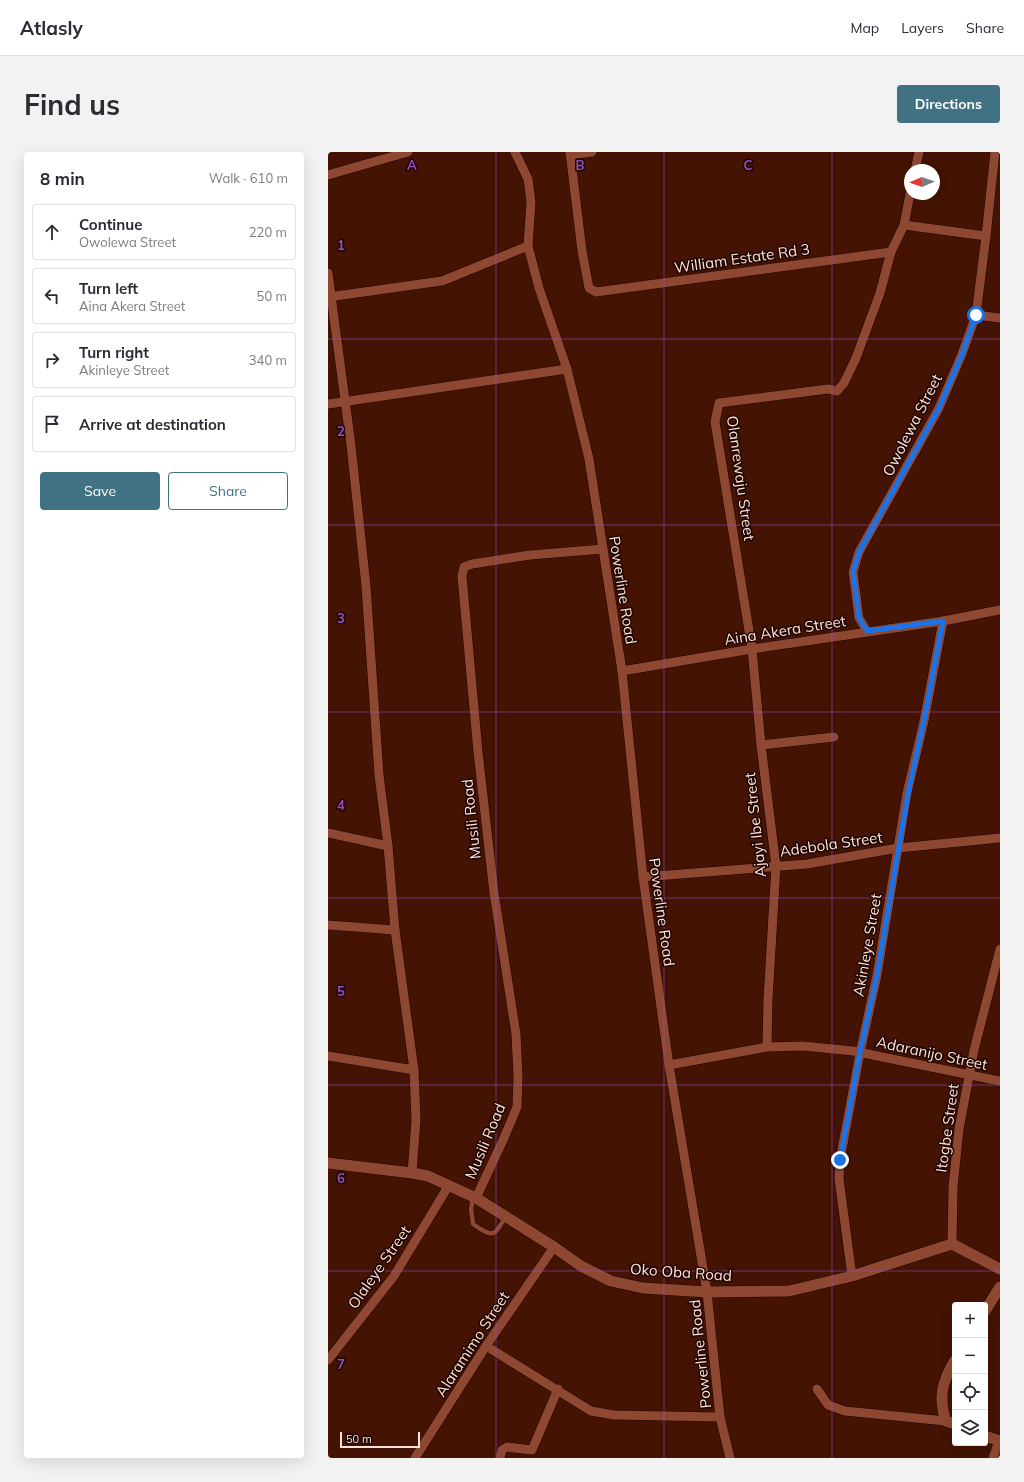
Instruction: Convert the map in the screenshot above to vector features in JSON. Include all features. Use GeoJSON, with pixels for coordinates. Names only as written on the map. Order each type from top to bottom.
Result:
{"type":"FeatureCollection","features":[{"type":"Feature","properties":{"kind":"street"},"geometry":{"type":"LineString","coordinates":[[328,175],[408,152]]}},
{"type":"Feature","properties":{"kind":"street","name":"Powerline Road"},"geometry":{"type":"LineString","coordinates":[[515,152],[528,179],[531,202],[528,246],[539,288],[567,369],[589,459],[622,671],[643,877],[669,1065],[707,1292],[720,1417],[730,1458]]}},
{"type":"Feature","properties":{"kind":"street"},"geometry":{"type":"LineString","coordinates":[[570,154],[592,152]]}},
{"type":"Feature","properties":{"kind":"street"},"geometry":{"type":"LineString","coordinates":[[916,164],[919,152]]}},
{"type":"Feature","properties":{"kind":"street","name":"Owolewa Street"},"geometry":{"type":"LineString","coordinates":[[867,631],[859,618],[853,572],[859,552],[939,408],[962,354],[976,315],[995,152]]}},
{"type":"Feature","properties":{"kind":"street","name":"William Estate Rd 3"},"geometry":{"type":"LineString","coordinates":[[570,154],[582,251],[589,288],[596,292],[891,252]]}},
{"type":"Feature","properties":{"kind":"street","name":"Olanrewaju Street"},"geometry":{"type":"LineString","coordinates":[[752,649],[715,422],[718,403],[828,389],[837,391],[844,382],[856,358],[880,293],[891,252],[904,225],[909,200]]}},
{"type":"Feature","properties":{"kind":"street"},"geometry":{"type":"LineString","coordinates":[[904,225],[986,236]]}},
{"type":"Feature","properties":{"kind":"street"},"geometry":{"type":"LineString","coordinates":[[329,297],[442,281],[528,246]]}},
{"type":"Feature","properties":{"kind":"street"},"geometry":{"type":"LineString","coordinates":[[328,273],[329,297],[346,401],[366,586],[379,775],[388,846],[395,930],[414,1070],[416,1120],[412,1173]]}},
{"type":"Feature","properties":{"kind":"street"},"geometry":{"type":"LineString","coordinates":[[976,315],[1000,318]]}},
{"type":"Feature","properties":{"kind":"street"},"geometry":{"type":"LineString","coordinates":[[328,404],[567,369]]}},
{"type":"Feature","properties":{"kind":"street","name":"Musili Road"},"geometry":{"type":"LineString","coordinates":[[475,1198],[517,1107],[518,1076],[516,1034],[490,862],[478,752],[462,576],[464,567],[472,564],[530,555],[603,549]]}},
{"type":"Feature","properties":{"kind":"street","name":"Aina Akera Street"},"geometry":{"type":"LineString","coordinates":[[622,671],[867,631],[943,621],[1000,610]]}},
{"type":"Feature","properties":{"kind":"street","name":"Akinleye Street"},"geometry":{"type":"LineString","coordinates":[[852,1276],[839,1179],[840,1160],[860,1052],[877,975],[908,793],[943,621]]}},
{"type":"Feature","properties":{"kind":"street","name":"Ajayi Ibe Street"},"geometry":{"type":"LineString","coordinates":[[752,649],[761,746],[776,866],[767,1047]]}},
{"type":"Feature","properties":{"kind":"street"},"geometry":{"type":"LineString","coordinates":[[761,746],[834,737]]}},
{"type":"Feature","properties":{"kind":"street"},"geometry":{"type":"LineString","coordinates":[[328,833],[388,846]]}},
{"type":"Feature","properties":{"kind":"street","name":"Adebola Street"},"geometry":{"type":"LineString","coordinates":[[643,877],[807,864],[898,848],[1000,838]]}},
{"type":"Feature","properties":{"kind":"street"},"geometry":{"type":"LineString","coordinates":[[328,925],[395,930]]}},
{"type":"Feature","properties":{"kind":"street","name":"Itogbe Street"},"geometry":{"type":"LineString","coordinates":[[952,1244],[953,1187],[959,1129],[968,1076],[1000,948]]}},
{"type":"Feature","properties":{"kind":"street","name":"Adaranijo Street"},"geometry":{"type":"LineString","coordinates":[[669,1065],[767,1047],[803,1046],[860,1052],[1000,1082]]}},
{"type":"Feature","properties":{"kind":"street"},"geometry":{"type":"LineString","coordinates":[[328,1056],[414,1070]]}},
{"type":"Feature","properties":{"kind":"street","name":"Oko Oba Road"},"geometry":{"type":"LineString","coordinates":[[328,1163],[428,1176],[475,1198],[506,1216],[581,1266],[611,1280],[643,1288],[707,1292],[789,1291],[852,1276],[952,1244]]}},
{"type":"Feature","properties":{"kind":"street","name":"Olaleye Street"},"geometry":{"type":"LineString","coordinates":[[328,1360],[394,1276],[449,1185]]}},
{"type":"Feature","properties":{"kind":"street"},"geometry":{"type":"LineString","coordinates":[[952,1244],[1000,1268]]}},
{"type":"Feature","properties":{"kind":"street","name":"Alaramimo Street"},"geometry":{"type":"LineString","coordinates":[[415,1458],[486,1346],[554,1247]]}},
{"type":"Feature","properties":{"kind":"street"},"geometry":{"type":"LineString","coordinates":[[988,1306],[1000,1287]]}},
{"type":"Feature","properties":{"kind":"street"},"geometry":{"type":"LineString","coordinates":[[486,1346],[558,1389],[591,1411],[614,1415],[720,1417]]}},
{"type":"Feature","properties":{"kind":"street"},"geometry":{"type":"LineString","coordinates":[[950,1423],[942,1407],[942,1388],[952,1366]]}},
{"type":"Feature","properties":{"kind":"street"},"geometry":{"type":"LineString","coordinates":[[500,1458],[502,1450],[507,1447],[532,1450],[558,1389]]}},
{"type":"Feature","properties":{"kind":"street"},"geometry":{"type":"LineString","coordinates":[[817,1389],[828,1405],[845,1411],[950,1423]]}},
{"type":"Feature","properties":{"kind":"street"},"geometry":{"type":"LineString","coordinates":[[988,1437],[999,1441],[994,1458]]}},
{"type":"Feature","properties":{"kind":"lane"},"geometry":{"type":"LineString","coordinates":[[475,1198],[471,1208],[473,1224],[487,1233],[492,1234],[498,1231],[506,1216]]}},
{"type":"Feature","properties":{"kind":"route"},"geometry":{"type":"LineString","coordinates":[[840,1160],[860,1052],[877,975],[908,793],[943,621],[867,631],[859,618],[853,572],[859,552],[939,408],[962,354],[976,315]]}}]}
